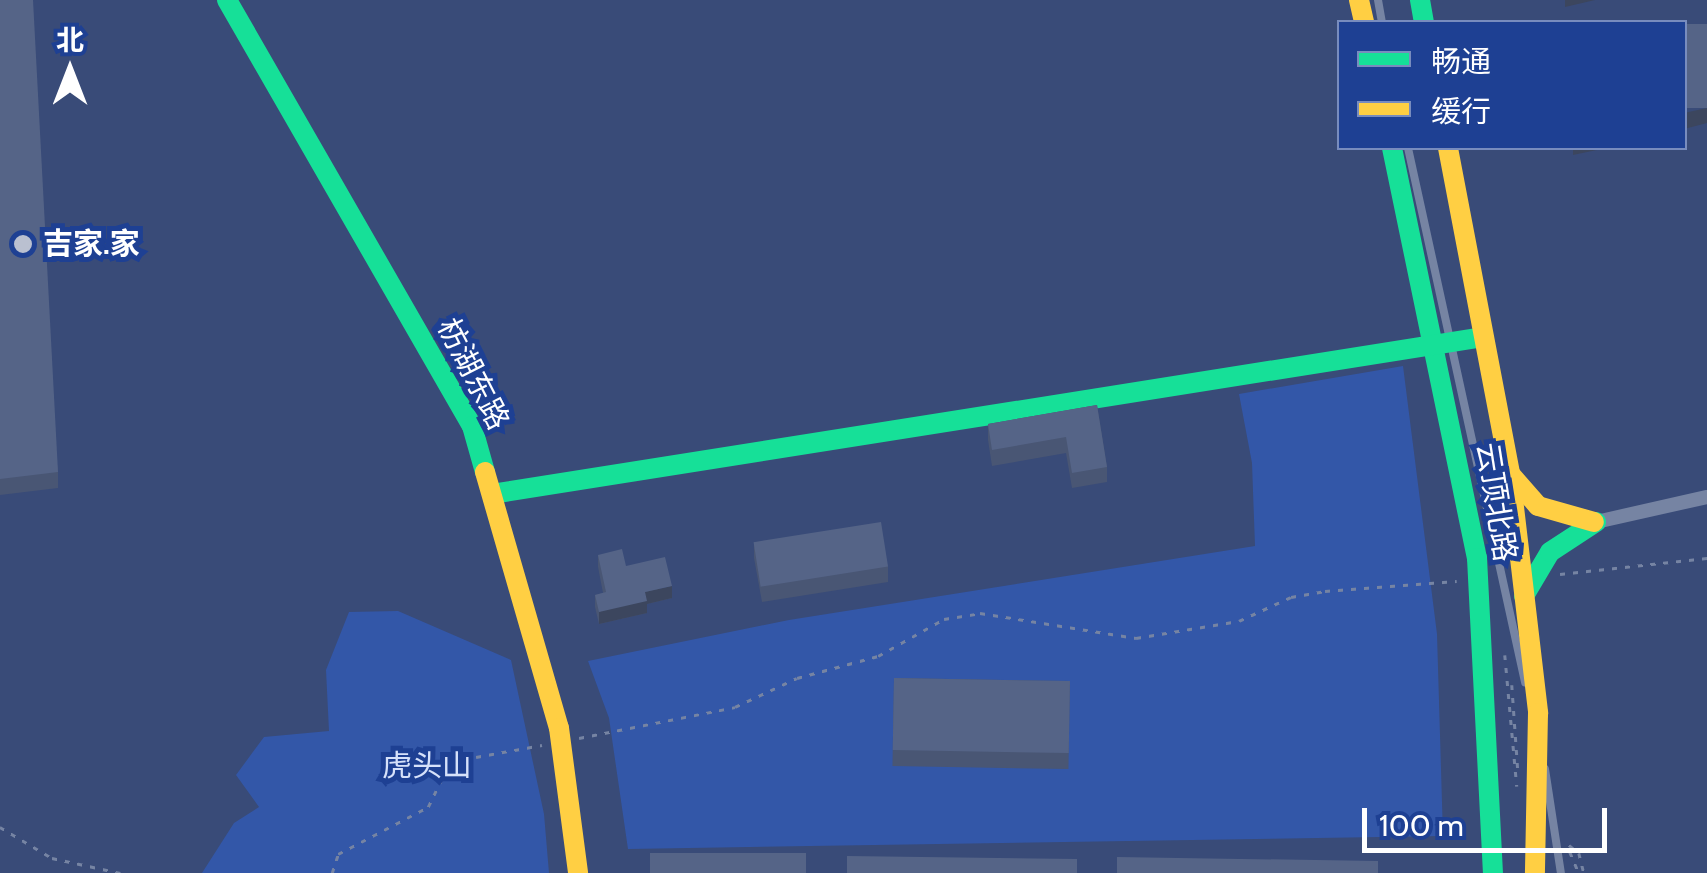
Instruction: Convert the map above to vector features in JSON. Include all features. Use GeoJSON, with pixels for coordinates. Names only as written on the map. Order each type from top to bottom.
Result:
{"type":"FeatureCollection","features":[{"type":"Feature","properties":{"kind":"street","name":"枋湖东路"},"geometry":{"type":"LineString","coordinates":[[228,0],[472,426],[559,728],[578,873]]}},
{"type":"Feature","properties":{"kind":"street","name":"云顶北路"},"geometry":{"type":"LineString","coordinates":[[1392,150],[1436,344],[1477,558],[1492,873]]}},
{"type":"Feature","properties":{"kind":"street","name":"云顶北路"},"geometry":{"type":"LineString","coordinates":[[1448,150],[1510,473],[1538,713],[1535,873]]}},
{"type":"Feature","properties":{"kind":"street"},"geometry":{"type":"LineString","coordinates":[[492,494],[1482,337]]}},
{"type":"Feature","properties":{"kind":"street"},"geometry":{"type":"LineString","coordinates":[[1510,473],[1538,506],[1562,518],[1596,522],[1707,497]]}},
{"type":"Feature","properties":{"kind":"street"},"geometry":{"type":"LineString","coordinates":[[1524,596],[1550,552],[1596,522]]}},
{"type":"Feature","properties":{"kind":"lane"},"geometry":{"type":"LineString","coordinates":[[1408,150],[1546,776],[1560,873]]}},
{"type":"Feature","properties":{"kind":"path"},"geometry":{"type":"LineString","coordinates":[[689,718],[878,656],[944,619],[1010,614],[1114,639],[1136,638],[1239,622],[1290,598],[1325,591]]}},
{"type":"Feature","properties":{"kind":"path"},"geometry":{"type":"LineString","coordinates":[[332,873],[338,854],[428,806]]}},
{"type":"Feature","properties":{"kind":"path"},"geometry":{"type":"LineString","coordinates":[[0,827],[52,858],[120,873]]}},
{"type":"Feature","properties":{"kind":"green space"},"geometry":{"type":"Polygon","coordinates":[[[1403,366],[1437,634],[1443,836],[628,849],[609,718],[588,661],[789,620],[1255,546],[1252,463],[1239,394],[1403,366]]]}},
{"type":"Feature","properties":{"kind":"green space","name":"虎头山"},"geometry":{"type":"Polygon","coordinates":[[[398,611],[511,660],[544,814],[549,873],[202,873],[234,823],[259,807],[236,775],[264,737],[329,731],[326,670],[349,612],[398,611]]]}},
{"type":"Feature","properties":{"kind":"building","name":"吉家.家"},"geometry":{"type":"Polygon","coordinates":[[[0,0],[33,0],[58,472],[0,479],[0,0]]]}},
{"type":"Feature","properties":{"kind":"building"},"geometry":{"type":"Polygon","coordinates":[[[1687,24],[1707,24],[1707,108],[1687,108],[1687,24]]]}},
{"type":"Feature","properties":{"kind":"building"},"geometry":{"type":"Polygon","coordinates":[[[1097,405],[1107,467],[1072,473],[1066,437],[992,450],[988,424],[1097,405]]]}},
{"type":"Feature","properties":{"kind":"building"},"geometry":{"type":"Polygon","coordinates":[[[881,522],[888,566],[761,587],[754,542],[881,522]]]}},
{"type":"Feature","properties":{"kind":"building"},"geometry":{"type":"Polygon","coordinates":[[[622,549],[626,566],[665,557],[672,586],[645,592],[647,601],[599,612],[595,595],[606,592],[598,555],[622,549]]]}},
{"type":"Feature","properties":{"kind":"building"},"geometry":{"type":"Polygon","coordinates":[[[894,678],[1070,681],[1069,753],[893,750],[894,678]]]}},
{"type":"Feature","properties":{"kind":"building"},"geometry":{"type":"Polygon","coordinates":[[[650,853],[806,853],[806,873],[650,873],[650,853]]]}},
{"type":"Feature","properties":{"kind":"building"},"geometry":{"type":"Polygon","coordinates":[[[847,856],[1077,859],[1077,873],[847,873],[847,856]]]}},
{"type":"Feature","properties":{"kind":"building"},"geometry":{"type":"Polygon","coordinates":[[[1117,857],[1378,861],[1378,873],[1117,873],[1117,857]]]}},
{"type":"Feature","properties":{"kind":"traffic: fast"},"geometry":{"type":"LineString","coordinates":[[227,0],[472,426],[485,472]]}},
{"type":"Feature","properties":{"kind":"traffic: fast"},"geometry":{"type":"LineString","coordinates":[[1420,0],[1424,20]]}},
{"type":"Feature","properties":{"kind":"traffic: fast"},"geometry":{"type":"LineString","coordinates":[[1392,150],[1477,558],[1493,873]]}},
{"type":"Feature","properties":{"kind":"traffic: fast"},"geometry":{"type":"LineString","coordinates":[[492,494],[1483,337]]}},
{"type":"Feature","properties":{"kind":"traffic: fast"},"geometry":{"type":"LineString","coordinates":[[1524,596],[1550,552],[1596,522]]}},
{"type":"Feature","properties":{"kind":"traffic: slow"},"geometry":{"type":"LineString","coordinates":[[1359,0],[1364,20]]}},
{"type":"Feature","properties":{"kind":"traffic: slow"},"geometry":{"type":"LineString","coordinates":[[1448,150],[1510,473],[1538,713],[1535,873]]}},
{"type":"Feature","properties":{"kind":"traffic: slow"},"geometry":{"type":"LineString","coordinates":[[485,472],[559,728],[578,873]]}},
{"type":"Feature","properties":{"kind":"traffic: slow"},"geometry":{"type":"LineString","coordinates":[[1511,475],[1538,506],[1594,522]]}},
{"type":"Feature","properties":{"kind":"place","name":"吉家.家"},"geometry":{"type":"Point","coordinates":[23,244]}}]}
